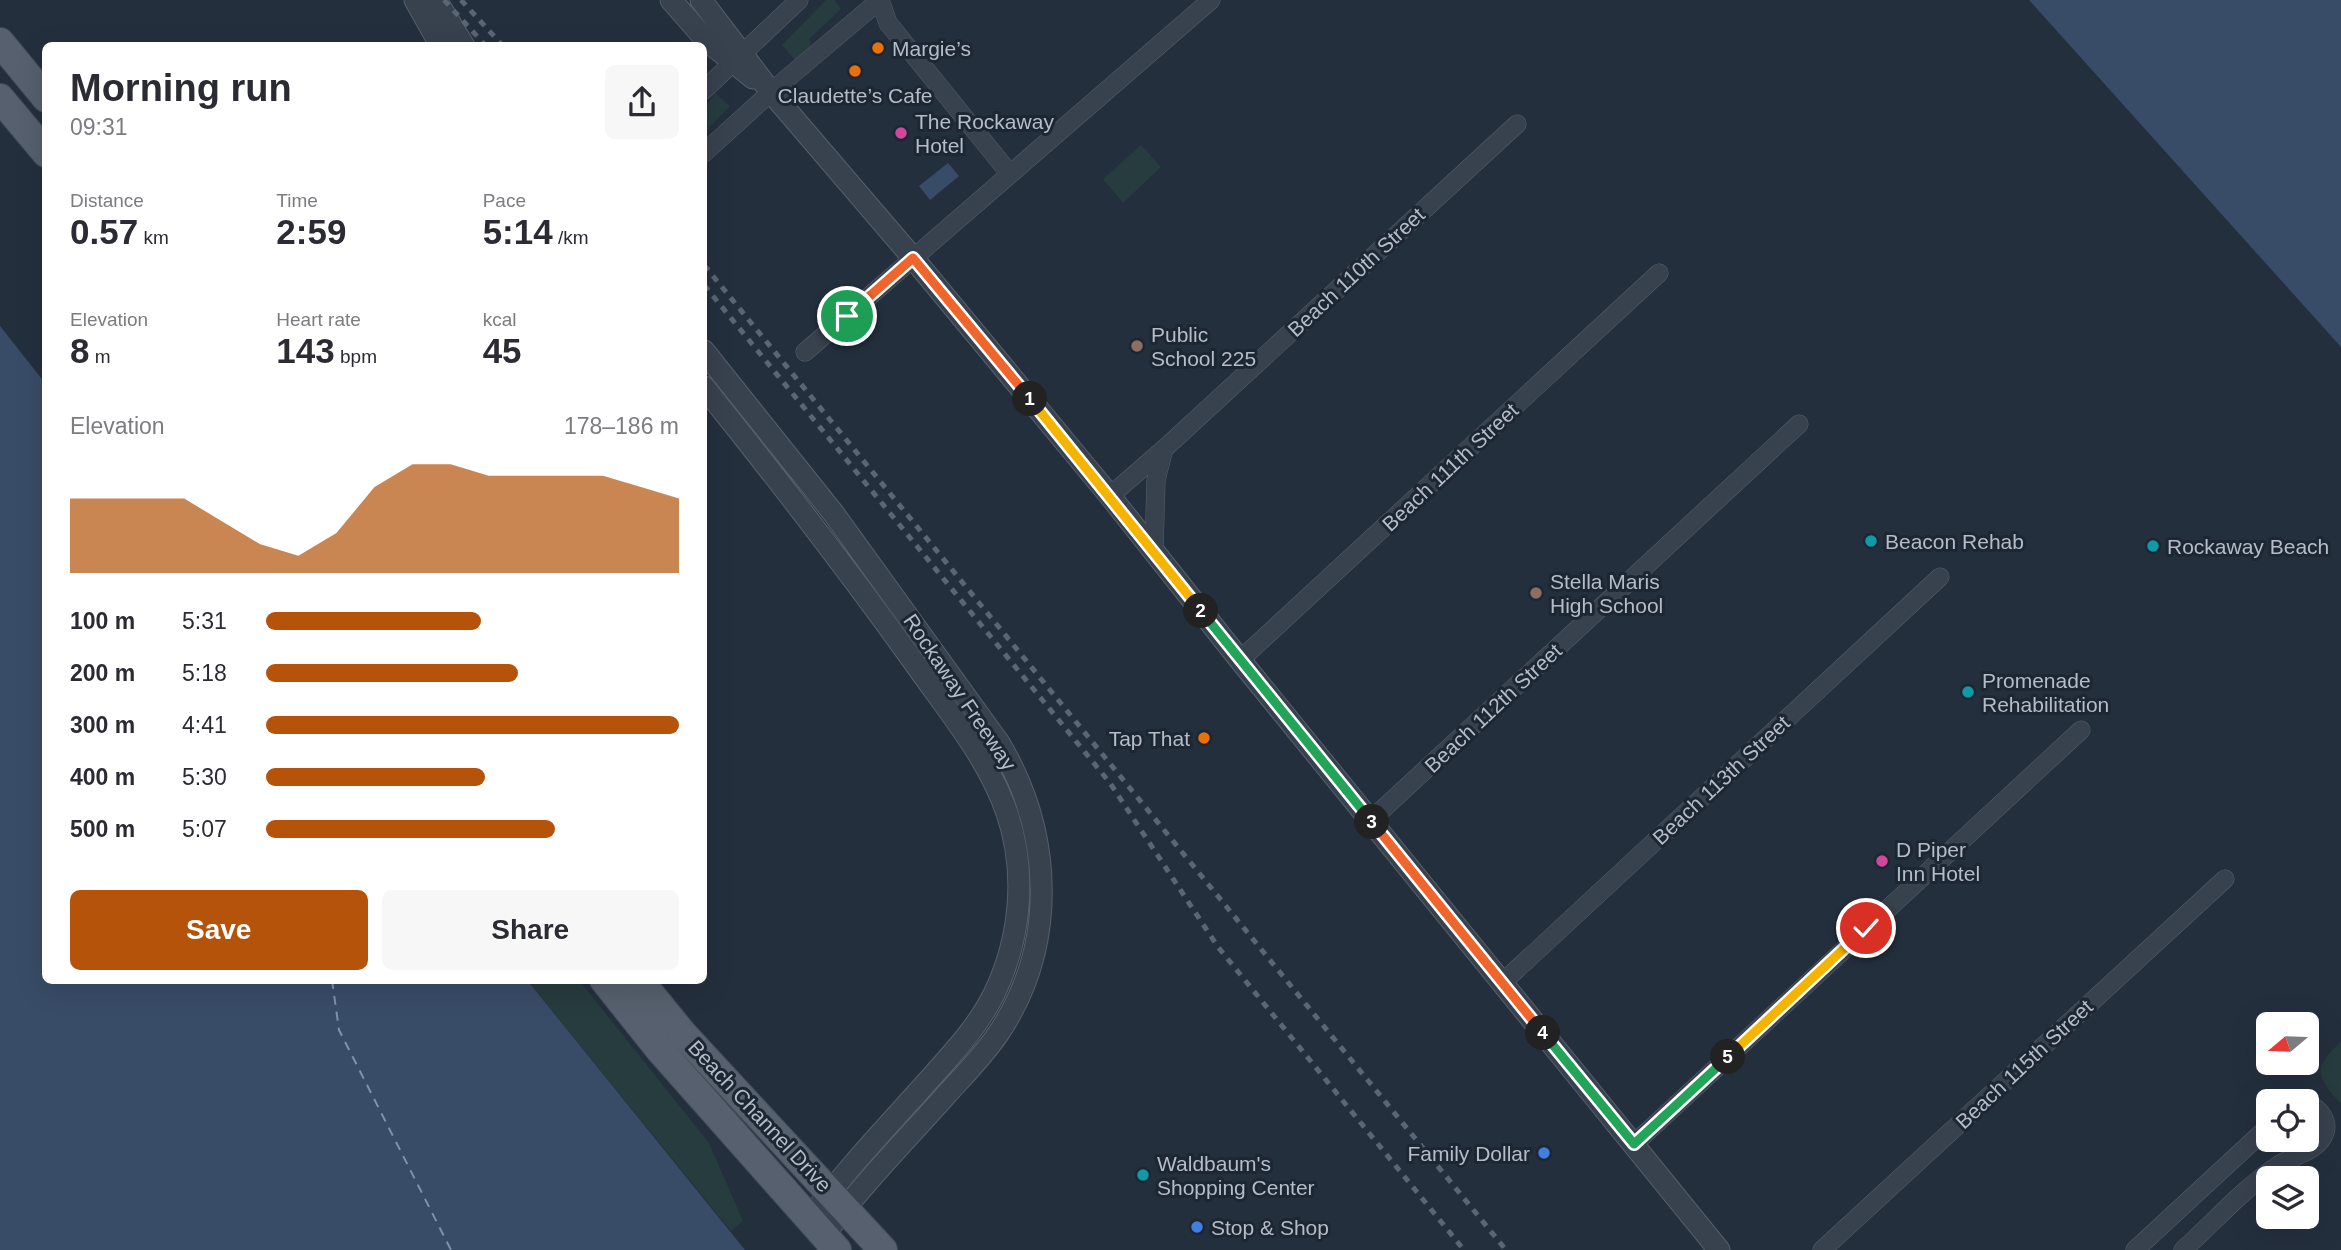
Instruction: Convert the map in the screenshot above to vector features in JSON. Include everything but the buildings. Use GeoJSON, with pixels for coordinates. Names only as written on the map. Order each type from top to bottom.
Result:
{"type":"FeatureCollection","features":[{"type":"Feature","properties":{"kind":"main road"},"geometry":{"type":"LineString","coordinates":[[0,42],[42,92]]}},
{"type":"Feature","properties":{"kind":"main road"},"geometry":{"type":"LineString","coordinates":[[0,98],[42,148]]}},
{"type":"Feature","properties":{"kind":"main road","name":"Beach Channel Drive"},"geometry":{"type":"LineString","coordinates":[[607,984],[659,1049],[823,1235]]}},
{"type":"Feature","properties":{"kind":"main road","name":"Beach Channel Drive"},"geometry":{"type":"LineString","coordinates":[[642,984],[683,1034],[883,1250]]}},
{"type":"Feature","properties":{"kind":"street"},"geometry":{"type":"LineString","coordinates":[[415,0],[440,42]]}},
{"type":"Feature","properties":{"kind":"street"},"geometry":{"type":"LineString","coordinates":[[436,0],[462,42]]}},
{"type":"Feature","properties":{"kind":"street"},"geometry":{"type":"LineString","coordinates":[[671,0],[706,40],[738,58]]}},
{"type":"Feature","properties":{"kind":"street"},"geometry":{"type":"LineString","coordinates":[[701,0],[738,58],[771,92],[913,258],[1110,496],[1719,1250]]}},
{"type":"Feature","properties":{"kind":"street"},"geometry":{"type":"LineString","coordinates":[[707,87],[799,0]]}},
{"type":"Feature","properties":{"kind":"street"},"geometry":{"type":"LineString","coordinates":[[707,150],[880,0],[888,23],[1010,174]]}},
{"type":"Feature","properties":{"kind":"street"},"geometry":{"type":"LineString","coordinates":[[805,352],[1211,0]]}},
{"type":"Feature","properties":{"kind":"street","name":"Beach 110th Street"},"geometry":{"type":"LineString","coordinates":[[1110,496],[1517,124]]}},
{"type":"Feature","properties":{"kind":"street","name":"Beach 111th Street"},"geometry":{"type":"LineString","coordinates":[[1240,660],[1659,273]]}},
{"type":"Feature","properties":{"kind":"street","name":"Rockaway Freeway"},"geometry":{"type":"LineString","coordinates":[[707,355],[834,514],[988,728],[1023,789],[1037,838],[1042,876],[1040,911],[1031,963],[1016,1003],[1003,1027],[982,1055],[837,1199]]}},
{"type":"Feature","properties":{"kind":"street","name":"Rockaway Freeway"},"geometry":{"type":"LineString","coordinates":[[707,391],[836,554],[978,753],[997,788],[1016,848],[1018,892],[1013,939],[1000,979],[987,1007],[965,1040],[837,1199],[823,1235]]}},
{"type":"Feature","properties":{"kind":"street","name":"Beach 112th Street"},"geometry":{"type":"LineString","coordinates":[[1371,820],[1800,425]]}},
{"type":"Feature","properties":{"kind":"street"},"geometry":{"type":"LineString","coordinates":[[1154,550],[1156,480],[1164,449]]}},
{"type":"Feature","properties":{"kind":"street","name":"Beach 113th Street"},"geometry":{"type":"LineString","coordinates":[[1502,982],[1940,577]]}},
{"type":"Feature","properties":{"kind":"street"},"geometry":{"type":"LineString","coordinates":[[1634,1144],[2081,730]]}},
{"type":"Feature","properties":{"kind":"street","name":"Beach 115th Street"},"geometry":{"type":"LineString","coordinates":[[1822,1250],[2225,879]]}},
{"type":"Feature","properties":{"kind":"street"},"geometry":{"type":"LineString","coordinates":[[2319,1111],[2325,1127],[2319,1142]]}},
{"type":"Feature","properties":{"kind":"street"},"geometry":{"type":"LineString","coordinates":[[2135,1250],[2256,1138]]}},
{"type":"Feature","properties":{"kind":"street"},"geometry":{"type":"LineString","coordinates":[[2183,1250],[2275,1167],[2301,1152]]}},
{"type":"Feature","properties":{"kind":"green space"},"geometry":{"type":"Polygon","coordinates":[[[826,0],[834,0],[841,9],[809,39],[809,50],[796,61],[782,45],[826,0]]]}},
{"type":"Feature","properties":{"kind":"green space"},"geometry":{"type":"Polygon","coordinates":[[[715,93],[730,106],[707,130],[707,105],[715,93]]]}},
{"type":"Feature","properties":{"kind":"green space"},"geometry":{"type":"Polygon","coordinates":[[[1141,145],[1161,167],[1123,203],[1103,179],[1141,145]]]}},
{"type":"Feature","properties":{"kind":"green space"},"geometry":{"type":"Polygon","coordinates":[[[530,984],[582,984],[709,1143],[743,1221],[731,1231],[530,984]]]}},
{"type":"Feature","properties":{"kind":"green space"},"geometry":{"type":"Polygon","coordinates":[[[2341,1042],[2341,1104],[2323,1080],[2321,1066],[2341,1042]]]}},
{"type":"Feature","properties":{"kind":"water"},"geometry":{"type":"Polygon","coordinates":[[[2029,0],[2341,0],[2341,347],[2029,0]]]}},
{"type":"Feature","properties":{"kind":"water"},"geometry":{"type":"Polygon","coordinates":[[[948,163],[959,176],[930,200],[919,186],[948,163]]]}},
{"type":"Feature","properties":{"kind":"water"},"geometry":{"type":"Polygon","coordinates":[[[0,326],[42,379],[42,984],[530,984],[745,1250],[0,1250],[0,326]]]}},
{"type":"Feature","properties":{"kind":"ferry route"},"geometry":{"type":"LineString","coordinates":[[333,984],[339,1030],[451,1250]]}},
{"type":"Feature","properties":{"kind":"railway"},"geometry":{"type":"LineString","coordinates":[[444,0],[482,42]]}},
{"type":"Feature","properties":{"kind":"railway"},"geometry":{"type":"LineString","coordinates":[[461,0],[499,42]]}},
{"type":"Feature","properties":{"kind":"railway"},"geometry":{"type":"LineString","coordinates":[[707,269],[1506,1250]]}},
{"type":"Feature","properties":{"kind":"railway"},"geometry":{"type":"LineString","coordinates":[[707,289],[1110,783],[1218,947],[1464,1250]]}},
{"type":"Feature","properties":{"kind":"place","name":"Margie’s"},"geometry":{"type":"Point","coordinates":[878,48]}},
{"type":"Feature","properties":{"kind":"place","name":"Claudette’s Cafe"},"geometry":{"type":"Point","coordinates":[855,71]}},
{"type":"Feature","properties":{"kind":"place","name":"The Rockaway Hotel"},"geometry":{"type":"Point","coordinates":[901,133]}},
{"type":"Feature","properties":{"kind":"place","name":"Public School 225"},"geometry":{"type":"Point","coordinates":[1137,346]}},
{"type":"Feature","properties":{"kind":"place","name":"Beacon Rehab"},"geometry":{"type":"Point","coordinates":[1871,541]}},
{"type":"Feature","properties":{"kind":"place","name":"Rockaway Beach"},"geometry":{"type":"Point","coordinates":[2153,546]}},
{"type":"Feature","properties":{"kind":"place","name":"Stella Maris High School"},"geometry":{"type":"Point","coordinates":[1536,593]}},
{"type":"Feature","properties":{"kind":"place","name":"Promenade Rehabilitation"},"geometry":{"type":"Point","coordinates":[1968,692]}},
{"type":"Feature","properties":{"kind":"place","name":"Tap That"},"geometry":{"type":"Point","coordinates":[1204,738]}},
{"type":"Feature","properties":{"kind":"place","name":"D Piper Inn Hotel"},"geometry":{"type":"Point","coordinates":[1882,861]}},
{"type":"Feature","properties":{"kind":"place","name":"Family Dollar"},"geometry":{"type":"Point","coordinates":[1544,1153]}},
{"type":"Feature","properties":{"kind":"place","name":"Waldbaum's Shopping Center"},"geometry":{"type":"Point","coordinates":[1143,1175]}},
{"type":"Feature","properties":{"kind":"place","name":"Stop & Shop"},"geometry":{"type":"Point","coordinates":[1197,1227]}},
{"type":"Feature","properties":{"kind":"route"},"geometry":{"type":"LineString","coordinates":[[847,316],[913,258],[1144,537],[1240,660],[1634,1144],[1866,928]]}}]}
